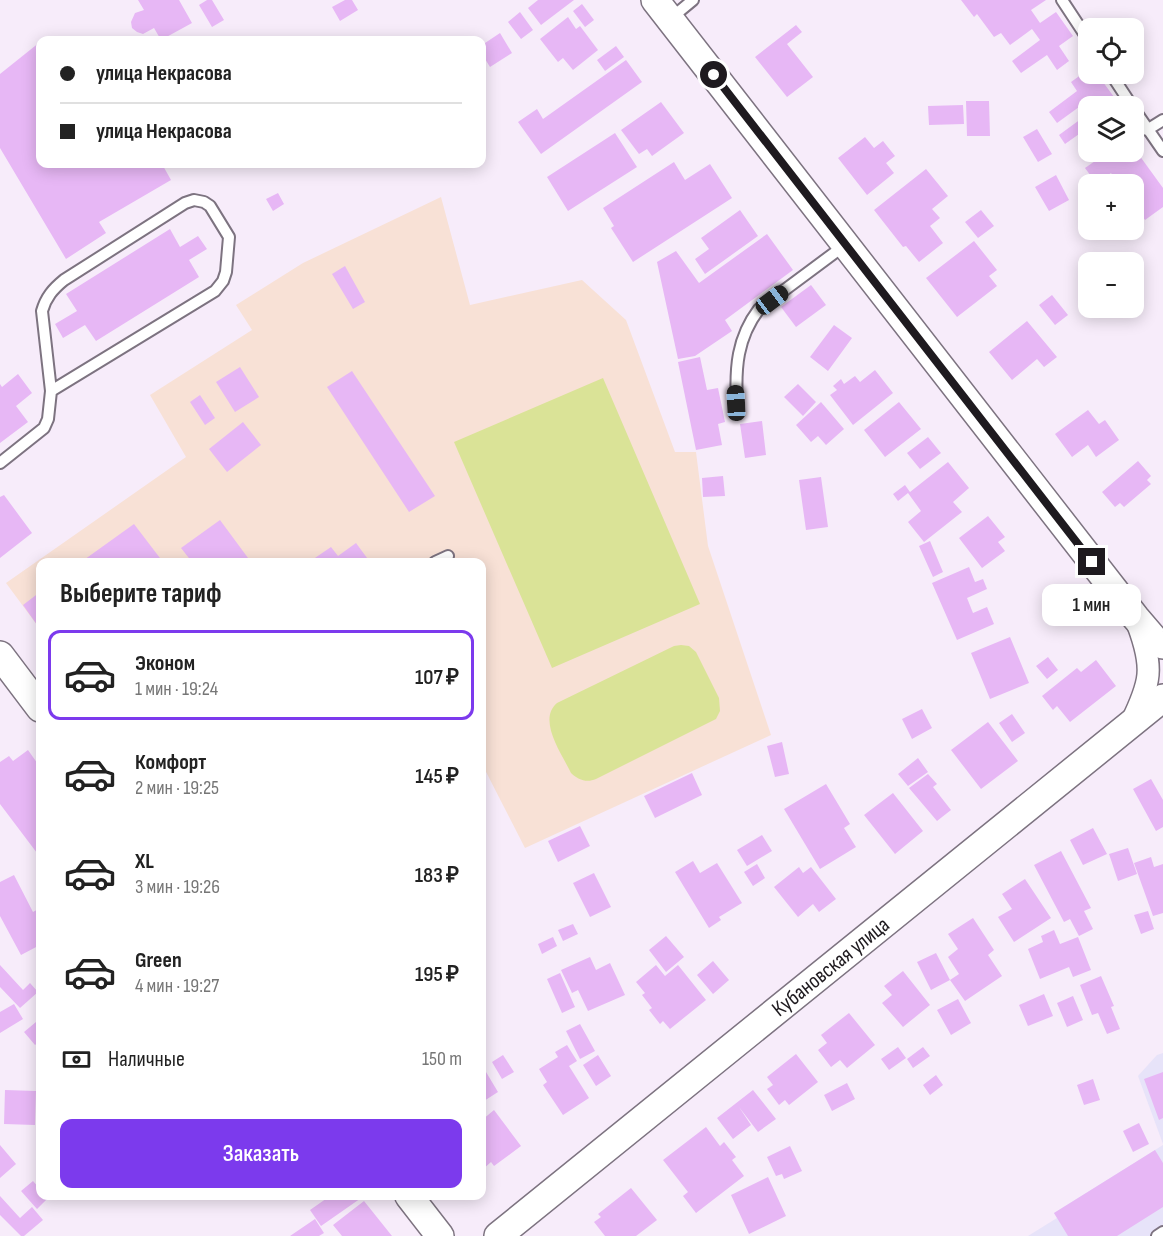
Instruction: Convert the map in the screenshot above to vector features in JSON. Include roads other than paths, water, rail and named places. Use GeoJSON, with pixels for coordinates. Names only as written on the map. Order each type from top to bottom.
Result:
{"type":"FeatureCollection","features":[{"type":"Feature","properties":{"kind":"street"},"geometry":{"type":"LineString","coordinates":[[663,9],[1136,618],[1154,639],[1163,645]]}},
{"type":"Feature","properties":{"kind":"street"},"geometry":{"type":"LineString","coordinates":[[1131,723],[1143,699],[1149,678],[1148,654],[1136,618]]}},
{"type":"Feature","properties":{"kind":"street"},"geometry":{"type":"LineString","coordinates":[[0,655],[36,703]]}},
{"type":"Feature","properties":{"kind":"street","name":"Кубановская улица"},"geometry":{"type":"LineString","coordinates":[[498,1236],[1163,698]]}},
{"type":"Feature","properties":{"kind":"street"},"geometry":{"type":"LineString","coordinates":[[412,1200],[440,1236]]}},
{"type":"Feature","properties":{"kind":"lane"},"geometry":{"type":"LineString","coordinates":[[663,9],[693,0]]}},
{"type":"Feature","properties":{"kind":"lane"},"geometry":{"type":"LineString","coordinates":[[1062,0],[1078,24]]}},
{"type":"Feature","properties":{"kind":"lane"},"geometry":{"type":"LineString","coordinates":[[1147,130],[1163,120]]}},
{"type":"Feature","properties":{"kind":"lane"},"geometry":{"type":"LineString","coordinates":[[1144,125],[1163,150]]}},
{"type":"Feature","properties":{"kind":"lane"},"geometry":{"type":"LineString","coordinates":[[0,463],[44,428],[48,419],[51,391],[42,311],[53,289],[185,203],[194,200],[210,206],[229,237],[224,281],[215,291],[51,391]]}},
{"type":"Feature","properties":{"kind":"lane"},"geometry":{"type":"LineString","coordinates":[[736,403],[737,355],[748,323],[759,309],[845,245]]}},
{"type":"Feature","properties":{"kind":"lane"},"geometry":{"type":"LineString","coordinates":[[444,558],[448,556]]}},
{"type":"Feature","properties":{"kind":"lane"},"geometry":{"type":"LineString","coordinates":[[1157,1236],[1163,1232]]}}]}
